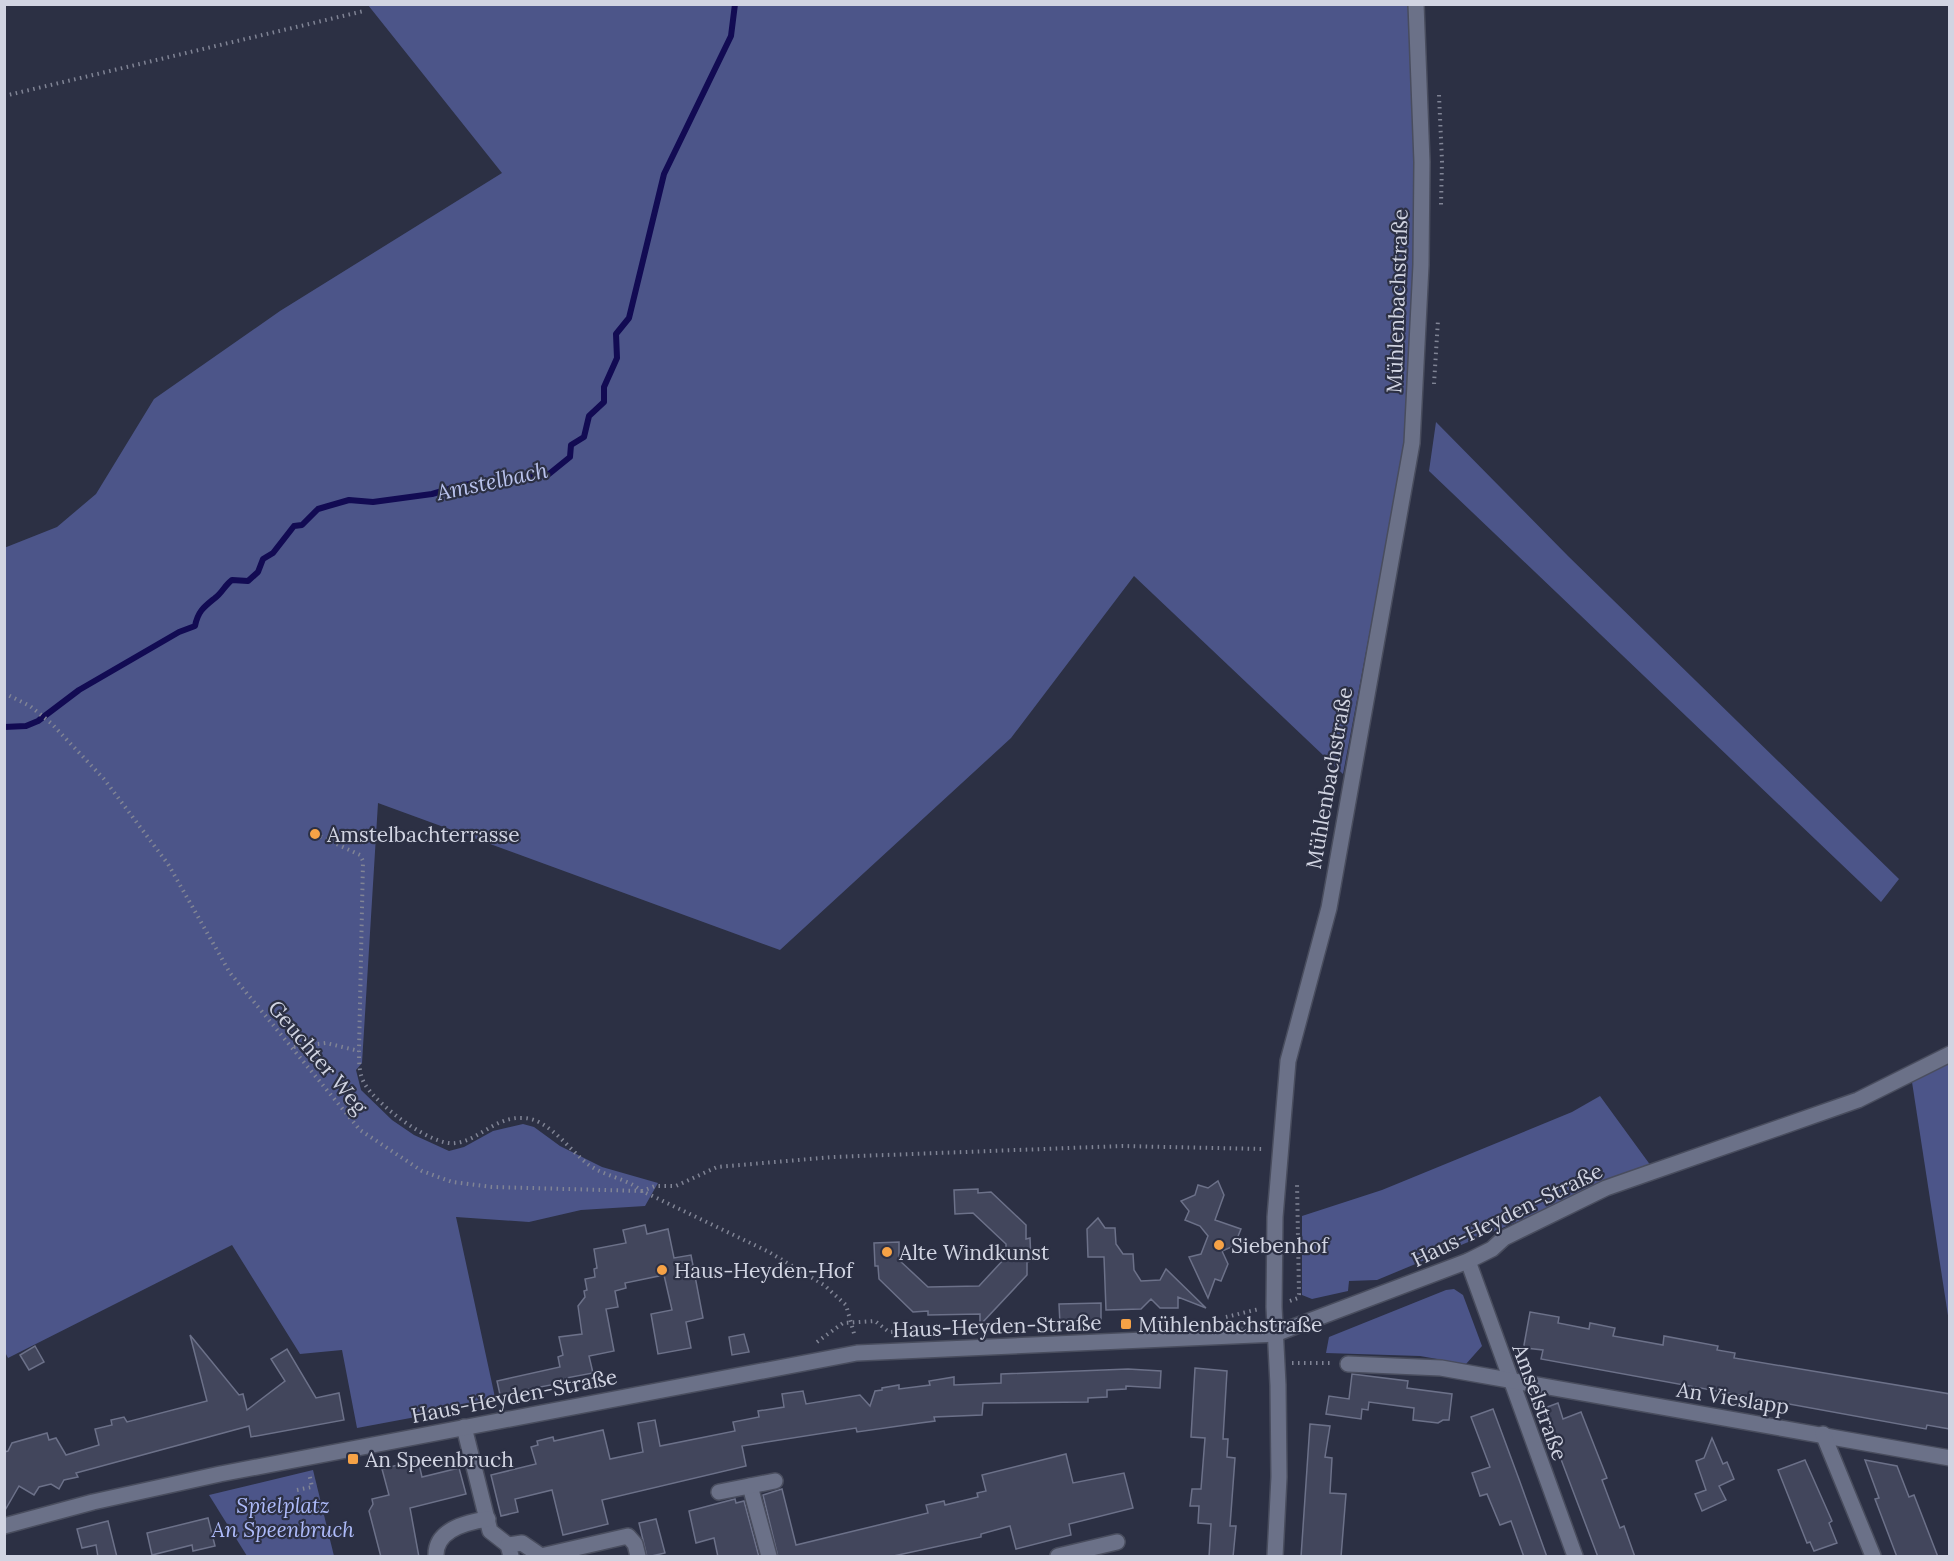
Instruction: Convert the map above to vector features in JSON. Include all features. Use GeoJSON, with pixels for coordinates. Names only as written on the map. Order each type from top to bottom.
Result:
{"type":"FeatureCollection","features":[{"type":"Feature","properties":{"kind":"street","name":"Mühlenbachstraße"},"geometry":{"type":"LineString","coordinates":[[1275,1557],[1279,1477],[1274,1307],[1275,1217],[1288,1061],[1329,908],[1412,443],[1421,276],[1422,162],[1416,4]]}},
{"type":"Feature","properties":{"kind":"street","name":"Haus-Heyden-Straße"},"geometry":{"type":"LineString","coordinates":[[4,1526],[93,1502],[305,1458],[857,1353],[1275,1334],[1468,1262],[1492,1249],[1504,1238],[1606,1188],[1858,1100],[1950,1054]]}},
{"type":"Feature","properties":{"kind":"street","name":"Amselstraße"},"geometry":{"type":"LineString","coordinates":[[1468,1262],[1575,1557]]}},
{"type":"Feature","properties":{"kind":"street","name":"An Vieslapp"},"geometry":{"type":"LineString","coordinates":[[1348,1364],[1441,1368],[1950,1458]]}},
{"type":"Feature","properties":{"kind":"street"},"geometry":{"type":"LineString","coordinates":[[464,1427],[490,1531],[510,1551],[522,1542],[541,1556],[628,1536],[635,1544],[638,1557]]}},
{"type":"Feature","properties":{"kind":"street"},"geometry":{"type":"LineString","coordinates":[[1823,1434],[1873,1557]]}},
{"type":"Feature","properties":{"kind":"street"},"geometry":{"type":"LineString","coordinates":[[719,1492],[775,1481]]}},
{"type":"Feature","properties":{"kind":"street"},"geometry":{"type":"LineString","coordinates":[[750,1486],[769,1557]]}},
{"type":"Feature","properties":{"kind":"street"},"geometry":{"type":"LineString","coordinates":[[436,1557],[444,1538],[458,1525],[488,1520]]}},
{"type":"Feature","properties":{"kind":"street"},"geometry":{"type":"LineString","coordinates":[[1058,1557],[1118,1542]]}},
{"type":"Feature","properties":{"kind":"path"},"geometry":{"type":"LineString","coordinates":[[4,96],[364,11]]}},
{"type":"Feature","properties":{"kind":"path","name":"Geuchter Weg"},"geometry":{"type":"LineString","coordinates":[[4,693],[30,706],[51,723],[104,779],[168,864],[230,973],[294,1047],[360,1130],[422,1171],[442,1179],[485,1187],[642,1191],[769,1252],[824,1285],[846,1305],[852,1322],[857,1353]]}},
{"type":"Feature","properties":{"kind":"path"},"geometry":{"type":"LineString","coordinates":[[315,834],[360,855],[363,861],[359,1051],[362,1078],[374,1096],[405,1122],[440,1142],[463,1142],[497,1123],[524,1118],[536,1120],[591,1167],[607,1175],[631,1182],[642,1191],[655,1186],[676,1186],[707,1170],[729,1165],[964,1150],[1122,1146],[1264,1149],[1265,1140]]}},
{"type":"Feature","properties":{"kind":"path"},"geometry":{"type":"LineString","coordinates":[[294,1047],[326,1043],[359,1051]]}},
{"type":"Feature","properties":{"kind":"path"},"geometry":{"type":"LineString","coordinates":[[1274,1307],[1298,1298],[1298,1174]]}},
{"type":"Feature","properties":{"kind":"path"},"geometry":{"type":"LineString","coordinates":[[1277,1362],[1348,1364]]}},
{"type":"Feature","properties":{"kind":"path"},"geometry":{"type":"LineString","coordinates":[[297,1490],[312,1487],[305,1458]]}},
{"type":"Feature","properties":{"kind":"green space"},"geometry":{"type":"Polygon","coordinates":[[[368,5],[1409,5],[1417,160],[1410,385],[1403,455],[1343,774],[1134,576],[1011,738],[780,950],[378,803],[362,1063],[356,1070],[361,1090],[392,1120],[414,1135],[449,1151],[464,1147],[493,1131],[523,1124],[534,1127],[560,1146],[602,1167],[658,1183],[645,1206],[581,1210],[529,1222],[456,1217],[496,1402],[357,1428],[342,1350],[300,1354],[232,1245],[8,1358],[4,1350],[4,548],[57,527],[96,494],[154,399],[280,311],[502,173],[368,5]]]}},
{"type":"Feature","properties":{"kind":"green space"},"geometry":{"type":"Polygon","coordinates":[[[1436,422],[1568,556],[1899,879],[1881,902],[1429,471],[1436,422]]]}},
{"type":"Feature","properties":{"kind":"green space"},"geometry":{"type":"Polygon","coordinates":[[[1949,1060],[1949,1322],[1912,1082],[1949,1060]]]}},
{"type":"Feature","properties":{"kind":"green space"},"geometry":{"type":"Polygon","coordinates":[[[1600,1096],[1651,1166],[1377,1280],[1349,1281],[1348,1291],[1312,1299],[1302,1295],[1302,1216],[1382,1190],[1572,1112],[1600,1096]]]}},
{"type":"Feature","properties":{"kind":"green space"},"geometry":{"type":"Polygon","coordinates":[[[1454,1289],[1463,1295],[1482,1346],[1466,1364],[1420,1356],[1326,1353],[1329,1337],[1446,1290],[1454,1289]]]}},
{"type":"Feature","properties":{"kind":"green space","name":"Spielplatz An Speenbruch"},"geometry":{"type":"Polygon","coordinates":[[[313,1470],[334,1556],[247,1556],[209,1495],[313,1470]]]}},
{"type":"Feature","properties":{"kind":"building"},"geometry":{"type":"Polygon","coordinates":[[[1218,1181],[1224,1195],[1215,1220],[1241,1229],[1234,1246],[1222,1251],[1228,1264],[1221,1281],[1215,1279],[1208,1298],[1189,1257],[1201,1254],[1208,1236],[1200,1226],[1185,1220],[1189,1211],[1181,1201],[1195,1195],[1198,1185],[1208,1188],[1218,1181]]]}},
{"type":"Feature","properties":{"kind":"building","name":"Alte Windkunst"},"geometry":{"type":"Polygon","coordinates":[[[978,1189],[978,1193],[991,1192],[1026,1225],[1026,1239],[1030,1238],[1031,1261],[1027,1262],[1027,1275],[980,1325],[980,1314],[928,1315],[928,1311],[913,1312],[879,1279],[878,1266],[875,1266],[874,1243],[899,1242],[899,1260],[928,1287],[979,1286],[1006,1257],[1006,1244],[973,1213],[955,1214],[954,1190],[978,1189]]]}},
{"type":"Feature","properties":{"kind":"building"},"geometry":{"type":"Polygon","coordinates":[[[1098,1218],[1105,1228],[1115,1228],[1116,1244],[1123,1254],[1133,1254],[1134,1270],[1141,1281],[1160,1280],[1166,1269],[1206,1308],[1178,1297],[1178,1308],[1160,1308],[1151,1299],[1141,1309],[1106,1310],[1104,1257],[1088,1257],[1087,1229],[1098,1218]]]}},
{"type":"Feature","properties":{"kind":"building"},"geometry":{"type":"Polygon","coordinates":[[[645,1225],[647,1234],[668,1229],[674,1258],[691,1255],[703,1318],[686,1322],[691,1348],[658,1354],[651,1314],[672,1310],[664,1275],[625,1283],[626,1288],[615,1291],[618,1307],[606,1309],[614,1351],[589,1356],[593,1373],[566,1378],[567,1382],[529,1389],[529,1393],[501,1399],[497,1381],[560,1367],[558,1357],[563,1355],[559,1337],[582,1334],[578,1306],[585,1297],[584,1291],[587,1290],[585,1279],[595,1277],[594,1269],[597,1268],[594,1249],[626,1243],[623,1230],[645,1225]]]}},
{"type":"Feature","properties":{"kind":"building"},"geometry":{"type":"Polygon","coordinates":[[[1101,1303],[1101,1323],[1060,1324],[1059,1304],[1101,1303]]]}},
{"type":"Feature","properties":{"kind":"building"},"geometry":{"type":"Polygon","coordinates":[[[1530,1312],[1559,1317],[1558,1323],[1589,1329],[1590,1323],[1615,1328],[1613,1336],[1663,1345],[1664,1336],[1718,1346],[1717,1350],[1735,1353],[1734,1358],[1950,1394],[1950,1429],[1927,1425],[1926,1429],[1541,1359],[1543,1350],[1525,1348],[1524,1345],[1530,1312]]]}},
{"type":"Feature","properties":{"kind":"building"},"geometry":{"type":"Polygon","coordinates":[[[744,1334],[749,1352],[732,1355],[729,1337],[744,1334]]]}},
{"type":"Feature","properties":{"kind":"building"},"geometry":{"type":"Polygon","coordinates":[[[190,1335],[239,1395],[243,1394],[247,1410],[285,1381],[271,1359],[287,1349],[316,1398],[339,1393],[344,1420],[251,1437],[249,1426],[76,1473],[78,1477],[64,1480],[59,1489],[51,1484],[39,1487],[34,1495],[19,1486],[4,1512],[4,1452],[8,1451],[12,1443],[47,1433],[49,1440],[56,1438],[66,1455],[99,1445],[95,1429],[112,1425],[111,1420],[124,1417],[127,1422],[207,1401],[190,1335]]]}},
{"type":"Feature","properties":{"kind":"building"},"geometry":{"type":"Polygon","coordinates":[[[35,1346],[44,1362],[29,1370],[20,1355],[35,1346]]]}},
{"type":"Feature","properties":{"kind":"building"},"geometry":{"type":"Polygon","coordinates":[[[1195,1368],[1227,1371],[1223,1439],[1228,1439],[1227,1457],[1235,1458],[1230,1526],[1236,1526],[1233,1557],[1209,1557],[1211,1524],[1198,1523],[1199,1506],[1190,1506],[1192,1489],[1201,1489],[1205,1438],[1191,1437],[1195,1368]]]}},
{"type":"Feature","properties":{"kind":"building"},"geometry":{"type":"Polygon","coordinates":[[[1128,1369],[1161,1371],[1160,1388],[1126,1386],[1126,1389],[1107,1390],[1107,1397],[1088,1398],[1088,1402],[983,1403],[982,1415],[934,1417],[935,1421],[857,1432],[856,1428],[742,1446],[746,1466],[602,1500],[608,1524],[563,1535],[552,1490],[515,1499],[518,1512],[501,1516],[491,1475],[536,1464],[531,1447],[538,1445],[537,1441],[553,1437],[554,1441],[603,1430],[610,1459],[643,1452],[638,1423],[655,1420],[660,1446],[735,1431],[733,1422],[759,1417],[758,1411],[784,1407],[782,1394],[803,1391],[806,1404],[860,1395],[870,1406],[875,1391],[882,1390],[882,1388],[899,1385],[899,1389],[930,1385],[929,1381],[954,1377],[954,1385],[1001,1383],[1001,1374],[1128,1369]]]}},
{"type":"Feature","properties":{"kind":"building"},"geometry":{"type":"Polygon","coordinates":[[[1352,1374],[1408,1381],[1407,1388],[1452,1394],[1449,1420],[1438,1423],[1413,1420],[1414,1408],[1369,1402],[1368,1410],[1362,1409],[1361,1419],[1326,1414],[1329,1396],[1349,1399],[1352,1374]]]}},
{"type":"Feature","properties":{"kind":"building"},"geometry":{"type":"Polygon","coordinates":[[[1558,1403],[1563,1419],[1581,1412],[1607,1478],[1602,1480],[1620,1528],[1624,1526],[1635,1557],[1598,1557],[1542,1409],[1558,1403]]]}},
{"type":"Feature","properties":{"kind":"building"},"geometry":{"type":"Polygon","coordinates":[[[1493,1409],[1547,1557],[1524,1557],[1511,1521],[1500,1525],[1487,1494],[1480,1496],[1472,1473],[1490,1467],[1471,1417],[1493,1409]]]}},
{"type":"Feature","properties":{"kind":"building"},"geometry":{"type":"Polygon","coordinates":[[[1310,1424],[1330,1426],[1325,1457],[1332,1458],[1330,1493],[1346,1494],[1341,1557],[1301,1557],[1310,1424]]]}},
{"type":"Feature","properties":{"kind":"building"},"geometry":{"type":"Polygon","coordinates":[[[1712,1438],[1723,1464],[1727,1462],[1734,1479],[1719,1486],[1726,1500],[1702,1511],[1695,1494],[1706,1490],[1696,1461],[1704,1458],[1712,1438]]]}},
{"type":"Feature","properties":{"kind":"building"},"geometry":{"type":"Polygon","coordinates":[[[1066,1454],[1073,1483],[1124,1473],[1133,1508],[1069,1524],[1071,1535],[1016,1549],[1010,1526],[981,1534],[981,1537],[889,1557],[778,1557],[763,1495],[782,1489],[796,1545],[928,1513],[926,1505],[944,1501],[945,1505],[978,1497],[977,1493],[986,1491],[982,1475],[1066,1454]]]}},
{"type":"Feature","properties":{"kind":"building"},"geometry":{"type":"Polygon","coordinates":[[[418,1460],[422,1477],[459,1468],[466,1494],[410,1508],[419,1557],[381,1557],[369,1511],[373,1504],[372,1499],[389,1495],[382,1469],[418,1460]]]}},
{"type":"Feature","properties":{"kind":"building"},"geometry":{"type":"Polygon","coordinates":[[[1805,1460],[1832,1521],[1829,1523],[1837,1543],[1814,1551],[1810,1542],[1807,1543],[1778,1470],[1805,1460]]]}},
{"type":"Feature","properties":{"kind":"building"},"geometry":{"type":"Polygon","coordinates":[[[1865,1460],[1897,1466],[1909,1497],[1914,1495],[1938,1557],[1897,1557],[1875,1499],[1879,1498],[1865,1460]]]}},
{"type":"Feature","properties":{"kind":"building"},"geometry":{"type":"Polygon","coordinates":[[[735,1499],[736,1503],[744,1501],[759,1557],[718,1557],[714,1538],[696,1543],[689,1511],[735,1499]]]}},
{"type":"Feature","properties":{"kind":"building"},"geometry":{"type":"Polygon","coordinates":[[[208,1518],[215,1546],[193,1551],[192,1545],[152,1555],[147,1533],[208,1518]]]}},
{"type":"Feature","properties":{"kind":"building"},"geometry":{"type":"Polygon","coordinates":[[[656,1519],[665,1553],[647,1557],[639,1523],[656,1519]]]}},
{"type":"Feature","properties":{"kind":"building"},"geometry":{"type":"Polygon","coordinates":[[[108,1521],[117,1557],[98,1557],[96,1545],[82,1548],[77,1529],[108,1521]]]}},
{"type":"Feature","properties":{"kind":"waterway","name":"Amstelbach"},"geometry":{"type":"LineString","coordinates":[[4,727],[26,726],[38,721],[79,690],[179,632],[195,626],[202,610],[232,580],[248,581],[258,572],[263,559],[273,553],[294,526],[302,525],[318,509],[349,500],[373,502],[432,494],[463,485],[549,474],[570,457],[571,445],[584,437],[589,416],[604,402],[604,387],[617,358],[616,334],[629,318],[664,174],[731,36],[735,4]]}},
{"type":"Feature","properties":{"kind":"place","name":"Amstelbachterrasse"},"geometry":{"type":"Point","coordinates":[315,834]}},
{"type":"Feature","properties":{"kind":"place","name":"Siebenhof"},"geometry":{"type":"Point","coordinates":[1219,1245]}},
{"type":"Feature","properties":{"kind":"place","name":"Alte Windkunst"},"geometry":{"type":"Point","coordinates":[887,1252]}},
{"type":"Feature","properties":{"kind":"place","name":"Haus-Heyden-Hof"},"geometry":{"type":"Point","coordinates":[662,1270]}},
{"type":"Feature","properties":{"kind":"place","name":"Mühlenbachstraße"},"geometry":{"type":"Point","coordinates":[1126,1324]}},
{"type":"Feature","properties":{"kind":"place","name":"An Speenbruch"},"geometry":{"type":"Point","coordinates":[353,1459]}}]}
